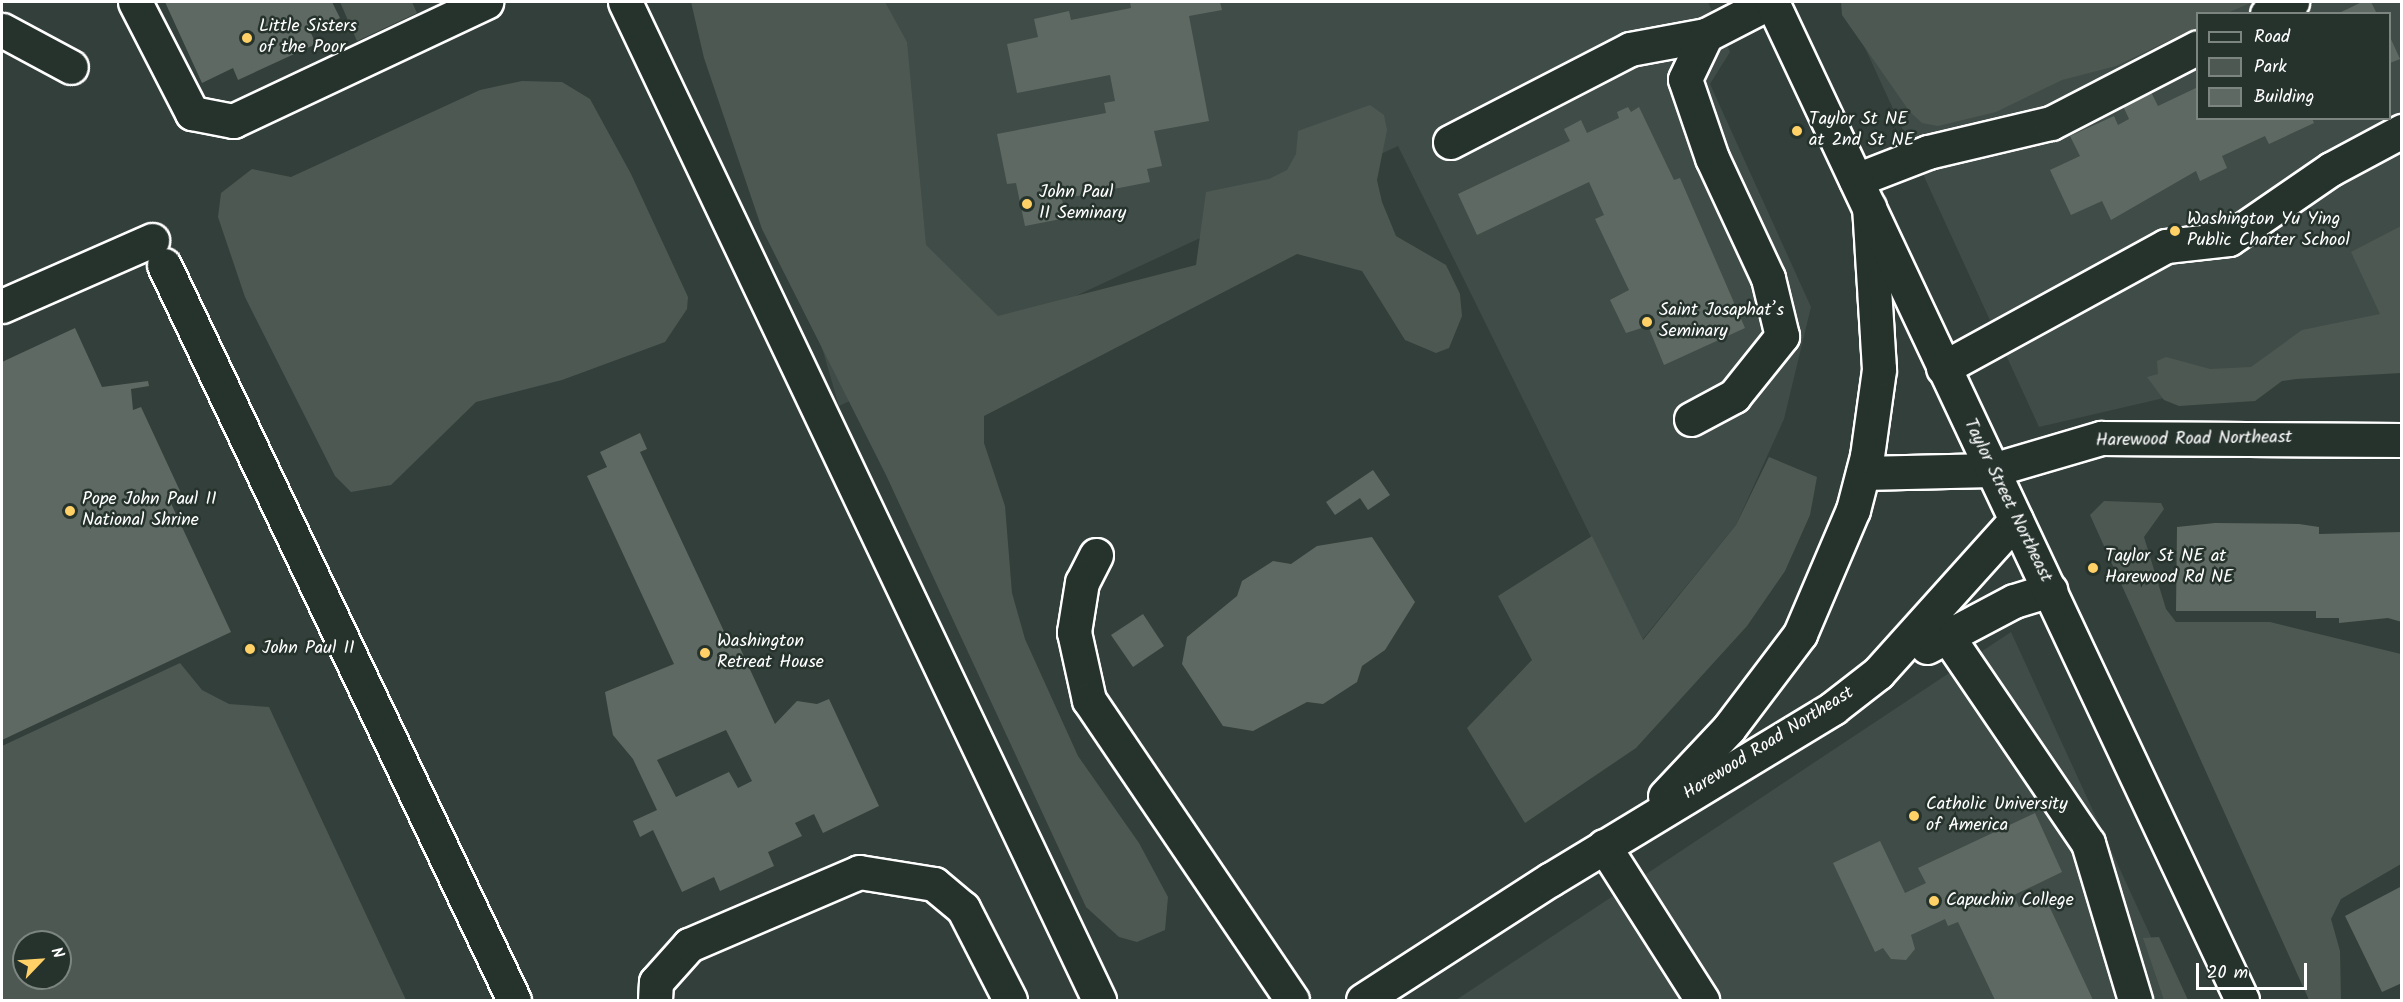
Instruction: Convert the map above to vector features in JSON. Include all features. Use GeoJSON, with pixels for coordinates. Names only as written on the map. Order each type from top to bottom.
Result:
{"type":"FeatureCollection","features":[{"type":"Feature","properties":{"kind":"street"},"geometry":{"type":"LineString","coordinates":[[135,2],[192,113],[233,121],[486,2]]}},
{"type":"Feature","properties":{"kind":"street"},"geometry":{"type":"LineString","coordinates":[[625,2],[1099,1000]]}},
{"type":"Feature","properties":{"kind":"street"},"geometry":{"type":"LineString","coordinates":[[1450,142],[1630,50],[1706,35],[1771,2]]}},
{"type":"Feature","properties":{"kind":"street","name":"Taylor Street Northeast"},"geometry":{"type":"LineString","coordinates":[[1771,2],[2242,1000]]}},
{"type":"Feature","properties":{"kind":"street"},"geometry":{"type":"LineString","coordinates":[[2271,12],[2292,2]]}},
{"type":"Feature","properties":{"kind":"street"},"geometry":{"type":"LineString","coordinates":[[2,30],[71,67]]}},
{"type":"Feature","properties":{"kind":"street"},"geometry":{"type":"LineString","coordinates":[[1691,419],[1734,396],[1782,336],[1768,278],[1712,158],[1685,79],[1706,35]]}},
{"type":"Feature","properties":{"kind":"street"},"geometry":{"type":"LineString","coordinates":[[1862,194],[1928,152],[2051,123],[2196,48]]}},
{"type":"Feature","properties":{"kind":"street"},"geometry":{"type":"LineString","coordinates":[[1944,368],[2166,246],[2229,239],[2331,169],[2402,131]]}},
{"type":"Feature","properties":{"kind":"street","name":"Harewood Road Northeast"},"geometry":{"type":"LineString","coordinates":[[1636,827],[1729,728],[1800,634],[1837,554],[1863,473],[1879,369],[1862,194]]}},
{"type":"Feature","properties":{"kind":"street"},"geometry":{"type":"LineString","coordinates":[[2,306],[158,252],[513,1000]]}},
{"type":"Feature","properties":{"kind":"street","name":"Harewood Road Northeast"},"geometry":{"type":"LineString","coordinates":[[1863,473],[1992,470],[2101,438],[2402,440]]}},
{"type":"Feature","properties":{"kind":"street","name":"Harewood Road Northeast"},"geometry":{"type":"LineString","coordinates":[[1363,1000],[1604,846],[1833,708],[1940,625],[2016,520]]}},
{"type":"Feature","properties":{"kind":"street"},"geometry":{"type":"LineString","coordinates":[[1096,555],[1082,582],[1074,632],[1089,700],[1292,1000]]}},
{"type":"Feature","properties":{"kind":"street"},"geometry":{"type":"LineString","coordinates":[[2050,590],[1940,625],[2088,843],[2135,1000]]}},
{"type":"Feature","properties":{"kind":"street"},"geometry":{"type":"LineString","coordinates":[[1604,846],[1702,1000]]}},
{"type":"Feature","properties":{"kind":"street"},"geometry":{"type":"LineString","coordinates":[[655,1000],[656,982],[689,945],[859,872],[934,884],[963,908],[1010,1000]]}},
{"type":"Feature","properties":{"kind":"shaded area"},"geometry":{"type":"Polygon","coordinates":[[[721,2],[1708,2],[1730,52],[1710,84],[1811,307],[1784,419],[1736,525],[1642,640],[1398,146],[839,406],[721,2]]]}},
{"type":"Feature","properties":{"kind":"shaded area","name":"Washington Yu Ying Public Charter School"},"geometry":{"type":"Polygon","coordinates":[[[1844,2],[2401,2],[2401,343],[2039,427],[1844,2]]]}},
{"type":"Feature","properties":{"kind":"shaded area","name":"Catholic University of America"},"geometry":{"type":"Polygon","coordinates":[[[2011,632],[2180,1000],[1456,1000],[2011,632]]]}},
{"type":"Feature","properties":{"kind":"green space"},"geometry":{"type":"Polygon","coordinates":[[[340,2],[412,2],[417,13],[357,41],[340,2]]]}},
{"type":"Feature","properties":{"kind":"green space"},"geometry":{"type":"Polygon","coordinates":[[[691,2],[885,2],[907,42],[926,245],[998,316],[1196,265],[1206,192],[1269,179],[1287,170],[1296,154],[1298,131],[1370,105],[1384,115],[1387,130],[1377,180],[1382,202],[1396,236],[1446,265],[1460,294],[1462,316],[1449,348],[1436,353],[1405,340],[1362,271],[1297,254],[984,416],[984,443],[1005,506],[1012,593],[1025,639],[1078,756],[1139,843],[1168,897],[1165,930],[1137,942],[1119,937],[1086,907],[886,475],[762,229],[704,58],[691,2]]]}},
{"type":"Feature","properties":{"kind":"green space"},"geometry":{"type":"Polygon","coordinates":[[[1841,2],[2253,2],[2229,12],[2196,12],[2196,27],[2116,66],[2062,80],[1996,112],[1938,126],[1922,123],[1910,112],[1842,15],[1841,2]]]}},
{"type":"Feature","properties":{"kind":"green space"},"geometry":{"type":"Polygon","coordinates":[[[522,81],[562,82],[590,99],[631,174],[688,297],[687,309],[665,342],[562,380],[476,402],[391,485],[351,492],[335,476],[245,297],[218,217],[221,193],[252,169],[291,177],[480,90],[522,81]]]}},
{"type":"Feature","properties":{"kind":"green space"},"geometry":{"type":"Polygon","coordinates":[[[2401,226],[2401,373],[2282,381],[2255,401],[2179,406],[2164,400],[2147,377],[2158,374],[2157,361],[2166,357],[2210,369],[2251,367],[2302,330],[2380,314],[2351,252],[2401,226]]]}},
{"type":"Feature","properties":{"kind":"green space"},"geometry":{"type":"Polygon","coordinates":[[[1769,457],[1817,477],[1810,515],[1785,571],[1747,626],[1636,748],[1525,823],[1467,728],[1532,660],[1498,596],[1592,536],[1643,640],[1736,525],[1769,457]]]}},
{"type":"Feature","properties":{"kind":"green space"},"geometry":{"type":"Polygon","coordinates":[[[2104,501],[2161,503],[2164,509],[2144,537],[2166,609],[2176,622],[2270,622],[2401,654],[2401,864],[2341,899],[2331,919],[2340,951],[2341,1000],[2309,1000],[2090,515],[2104,501]]]}},
{"type":"Feature","properties":{"kind":"green space"},"geometry":{"type":"Polygon","coordinates":[[[180,663],[202,690],[229,704],[269,707],[406,1000],[2,1000],[2,746],[180,663]]]}},
{"type":"Feature","properties":{"kind":"green space"},"geometry":{"type":"Polygon","coordinates":[[[2159,937],[2188,1000],[2164,1000],[2143,938],[2159,937]]]}},
{"type":"Feature","properties":{"kind":"building","name":"Little Sisters of the Poor"},"geometry":{"type":"Polygon","coordinates":[[[165,2],[332,2],[340,18],[310,31],[316,44],[238,80],[233,68],[202,83],[165,2]]]}},
{"type":"Feature","properties":{"kind":"building"},"geometry":{"type":"Polygon","coordinates":[[[1130,2],[1220,2],[1222,10],[1189,16],[1209,121],[1154,131],[1162,166],[1147,169],[1150,182],[1062,199],[1066,218],[1025,226],[1016,183],[1007,184],[997,134],[1106,113],[1104,103],[1115,101],[1110,75],[1017,93],[1007,44],[1038,37],[1034,19],[1069,11],[1071,20],[1131,8],[1130,2]]]}},
{"type":"Feature","properties":{"kind":"building"},"geometry":{"type":"Polygon","coordinates":[[[2362,2],[2371,2],[2376,12],[2341,12],[2362,2]]]}},
{"type":"Feature","properties":{"kind":"building"},"geometry":{"type":"Polygon","coordinates":[[[2391,39],[2400,59],[2391,63],[2391,39]]]}},
{"type":"Feature","properties":{"kind":"building"},"geometry":{"type":"Polygon","coordinates":[[[2147,84],[2158,106],[2196,88],[2196,120],[2313,120],[2314,123],[2269,144],[2265,136],[2222,156],[2227,168],[2200,181],[2196,171],[2111,220],[2102,201],[2071,215],[2050,170],[2080,156],[2070,136],[2114,116],[2118,125],[2129,119],[2119,97],[2147,84]]]}},
{"type":"Feature","properties":{"kind":"building"},"geometry":{"type":"Polygon","coordinates":[[[1628,107],[1631,112],[1639,107],[1674,180],[1680,178],[1745,328],[1664,365],[1648,326],[1626,333],[1610,300],[1629,290],[1595,219],[1604,215],[1589,182],[1477,235],[1458,194],[1570,141],[1564,129],[1581,120],[1587,133],[1619,118],[1617,112],[1628,107]]]}},
{"type":"Feature","properties":{"kind":"building"},"geometry":{"type":"Polygon","coordinates":[[[75,328],[102,387],[148,381],[149,386],[131,389],[133,410],[141,407],[180,491],[168,497],[231,632],[2,740],[2,362],[75,328]]]}},
{"type":"Feature","properties":{"kind":"building","name":"Washington Retreat House"},"geometry":{"type":"Polygon","coordinates":[[[640,433],[647,449],[640,452],[729,642],[736,639],[775,724],[797,701],[817,704],[829,699],[879,806],[823,833],[814,814],[795,823],[802,836],[768,852],[774,866],[720,891],[714,877],[682,892],[653,830],[640,837],[633,821],[657,810],[633,759],[613,735],[605,692],[674,664],[587,476],[607,467],[600,452],[640,433]],[[726,730],[657,760],[676,797],[729,772],[738,788],[752,781],[726,730]]]}},
{"type":"Feature","properties":{"kind":"building"},"geometry":{"type":"Polygon","coordinates":[[[1373,470],[1390,495],[1368,510],[1360,498],[1335,515],[1326,502],[1373,470]]]}},
{"type":"Feature","properties":{"kind":"building"},"geometry":{"type":"Polygon","coordinates":[[[2215,523],[2299,524],[2319,527],[2319,534],[2402,532],[2402,622],[2388,618],[2339,623],[2339,618],[2316,618],[2316,611],[2176,611],[2177,527],[2215,523]]]}},
{"type":"Feature","properties":{"kind":"building"},"geometry":{"type":"Polygon","coordinates":[[[1372,537],[1415,602],[1385,650],[1362,666],[1357,682],[1323,704],[1307,702],[1253,731],[1223,726],[1182,664],[1187,637],[1237,596],[1242,581],[1273,561],[1291,564],[1317,546],[1372,537]]]}},
{"type":"Feature","properties":{"kind":"building"},"geometry":{"type":"Polygon","coordinates":[[[1143,614],[1164,646],[1133,667],[1111,635],[1143,614]]]}},
{"type":"Feature","properties":{"kind":"building","name":"Capuchin College"},"geometry":{"type":"Polygon","coordinates":[[[2035,813],[2062,872],[2014,895],[2019,907],[2044,895],[2093,1000],[1995,1000],[1958,922],[1948,926],[1945,919],[1911,935],[1915,949],[1906,960],[1891,959],[1883,948],[1875,952],[1833,863],[1880,841],[1905,893],[1926,883],[1918,868],[2035,813]]]}},
{"type":"Feature","properties":{"kind":"building"},"geometry":{"type":"Polygon","coordinates":[[[2402,886],[2402,983],[2382,992],[2345,916],[2402,886]]]}},
{"type":"Feature","properties":{"kind":"place","name":"Little Sisters of the Poor"},"geometry":{"type":"Point","coordinates":[247,38]}},
{"type":"Feature","properties":{"kind":"place","name":"Taylor St NE at 2nd St NE"},"geometry":{"type":"Point","coordinates":[1797,131]}},
{"type":"Feature","properties":{"kind":"place","name":"John Paul II Seminary"},"geometry":{"type":"Point","coordinates":[1027,204]}},
{"type":"Feature","properties":{"kind":"place","name":"Washington Yu Ying Public Charter School"},"geometry":{"type":"Point","coordinates":[2175,231]}},
{"type":"Feature","properties":{"kind":"place","name":"Saint Josaphat’s Seminary"},"geometry":{"type":"Point","coordinates":[1647,322]}},
{"type":"Feature","properties":{"kind":"place","name":"Pope John Paul II National Shrine"},"geometry":{"type":"Point","coordinates":[70,511]}},
{"type":"Feature","properties":{"kind":"place","name":"Taylor St NE at Harewood Rd NE"},"geometry":{"type":"Point","coordinates":[2093,568]}},
{"type":"Feature","properties":{"kind":"place","name":"John Paul II"},"geometry":{"type":"Point","coordinates":[250,649]}},
{"type":"Feature","properties":{"kind":"place","name":"Washington Retreat House"},"geometry":{"type":"Point","coordinates":[705,653]}},
{"type":"Feature","properties":{"kind":"place","name":"Catholic University of America"},"geometry":{"type":"Point","coordinates":[1914,816]}},
{"type":"Feature","properties":{"kind":"place","name":"Capuchin College"},"geometry":{"type":"Point","coordinates":[1934,901]}}]}
